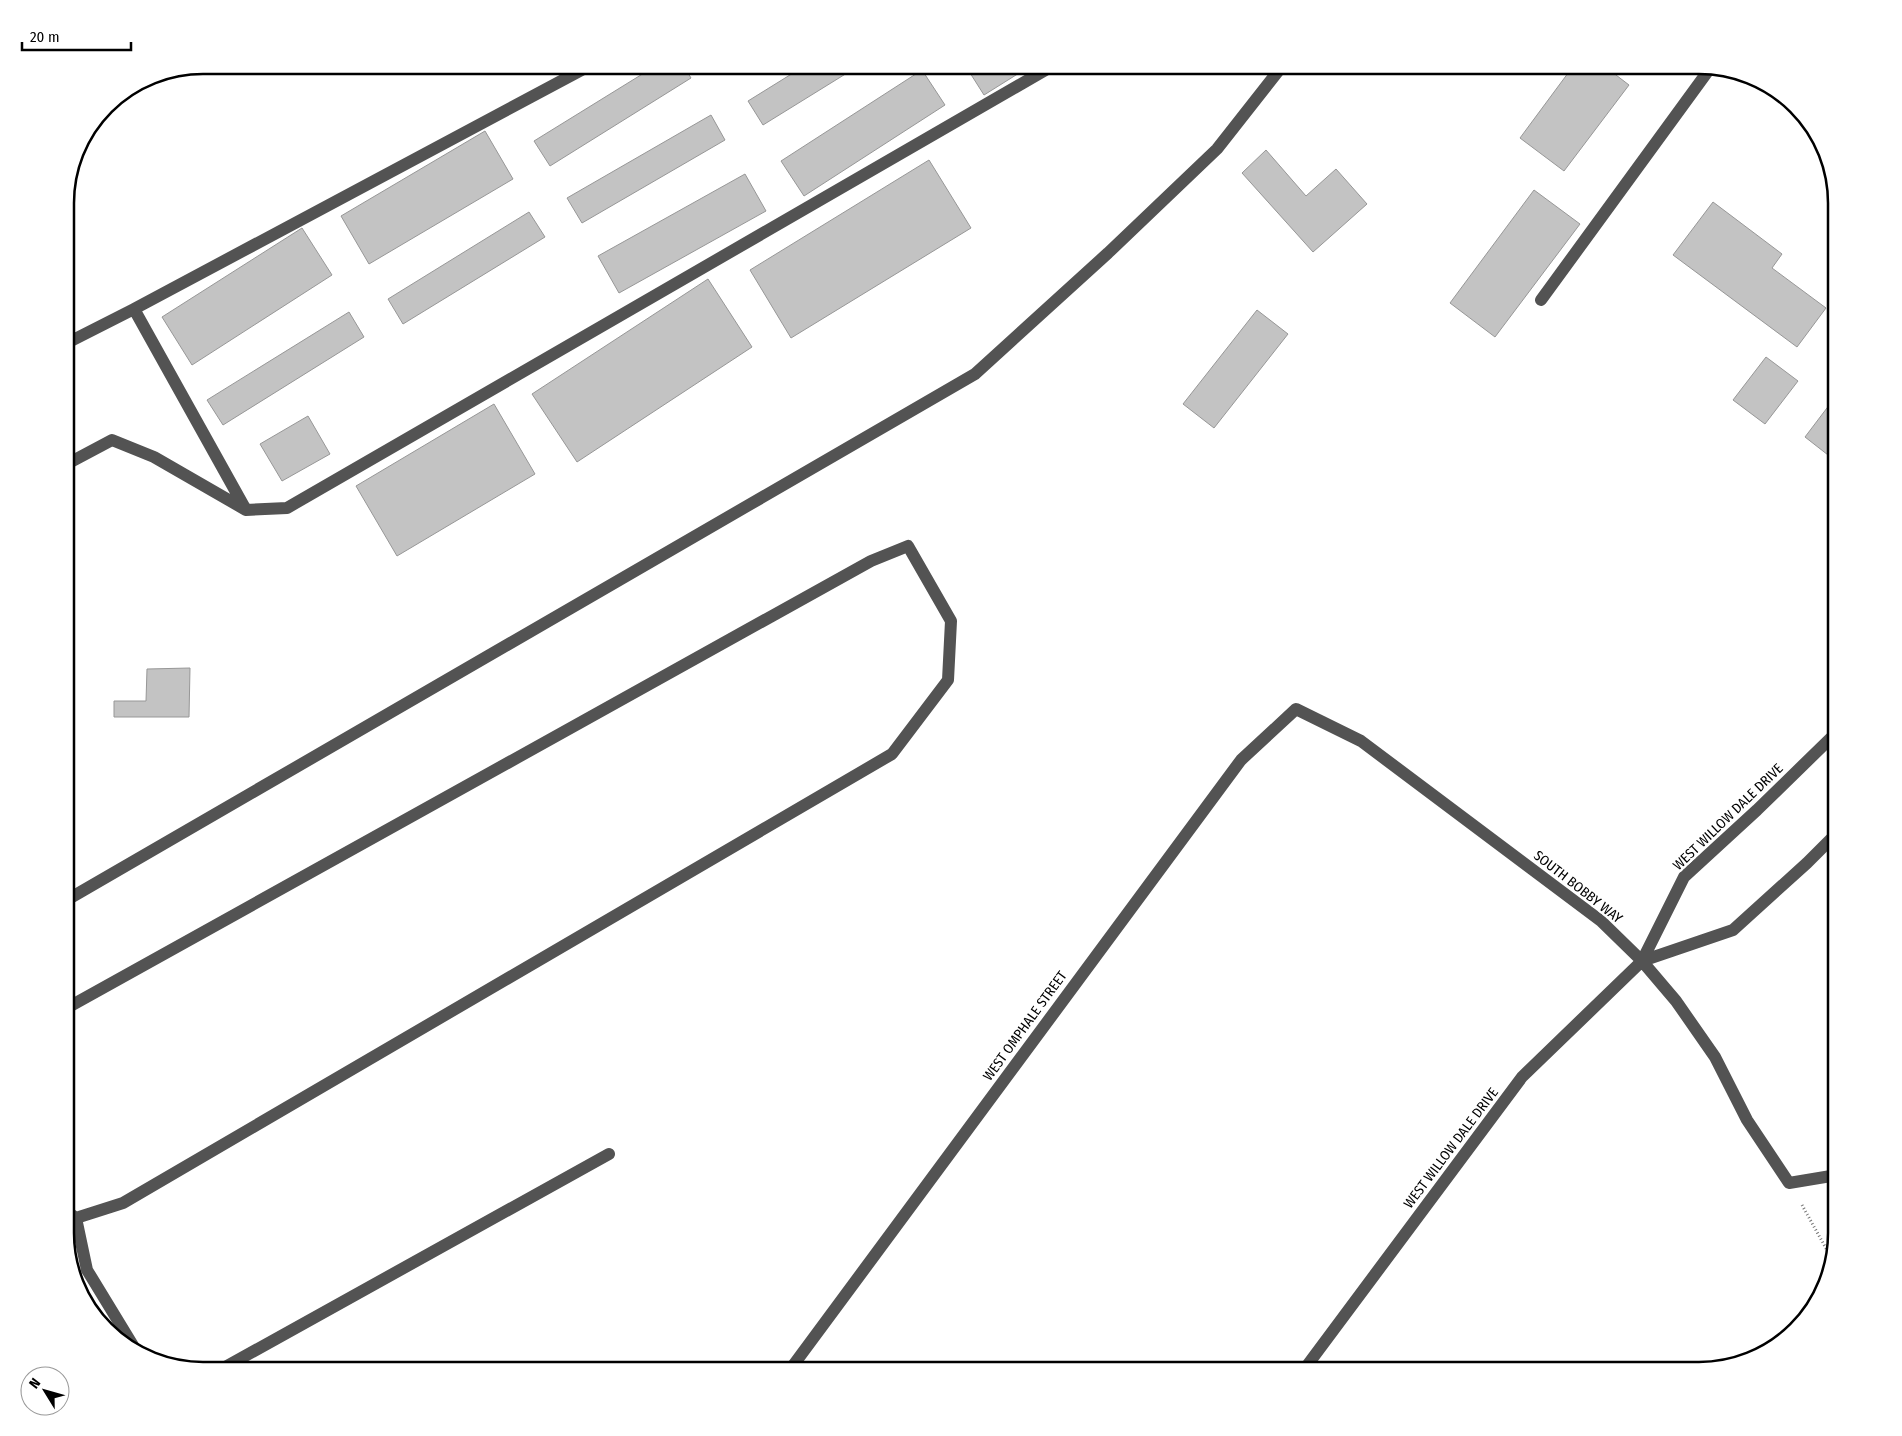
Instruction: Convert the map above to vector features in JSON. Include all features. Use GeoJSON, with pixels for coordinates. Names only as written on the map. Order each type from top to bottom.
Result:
{"type":"FeatureCollection","features":[{"type":"Feature","properties":{"kind":"street"},"geometry":{"type":"LineString","coordinates":[[74,339],[574,74]]}},
{"type":"Feature","properties":{"kind":"street"},"geometry":{"type":"LineString","coordinates":[[74,460],[112,440],[154,457],[246,510],[287,508],[1038,74]]}},
{"type":"Feature","properties":{"kind":"street"},"geometry":{"type":"LineString","coordinates":[[74,896],[975,374],[1108,253],[1217,149],[1276,74]]}},
{"type":"Feature","properties":{"kind":"street"},"geometry":{"type":"LineString","coordinates":[[1541,300],[1706,74]]}},
{"type":"Feature","properties":{"kind":"street"},"geometry":{"type":"LineString","coordinates":[[134,309],[246,510]]}},
{"type":"Feature","properties":{"kind":"street"},"geometry":{"type":"LineString","coordinates":[[74,1004],[871,561],[908,546],[951,621],[948,680],[892,754],[123,1203],[76,1218],[86,1270],[129,1339]]}},
{"type":"Feature","properties":{"kind":"street","name":"SOUTH BOBBY WAY"},"geometry":{"type":"LineString","coordinates":[[1296,709],[1361,741],[1601,921],[1642,961],[1676,1001],[1714,1057],[1747,1120],[1789,1183]]}},
{"type":"Feature","properties":{"kind":"street","name":"WEST OMPHALE STREET"},"geometry":{"type":"LineString","coordinates":[[796,1362],[1241,760],[1296,709]]}},
{"type":"Feature","properties":{"kind":"street","name":"WEST WILLOW DALE DRIVE"},"geometry":{"type":"LineString","coordinates":[[1310,1362],[1522,1078],[1642,961],[1684,877],[1828,741]]}},
{"type":"Feature","properties":{"kind":"street","name":"WEST WILLOW DALE DRIVE"},"geometry":{"type":"LineString","coordinates":[[1642,961],[1733,930],[1828,842]]}},
{"type":"Feature","properties":{"kind":"street"},"geometry":{"type":"LineString","coordinates":[[234,1362],[609,1154]]}},
{"type":"Feature","properties":{"kind":"street"},"geometry":{"type":"LineString","coordinates":[[1789,1183],[1828,1176]]}},
{"type":"Feature","properties":{"kind":"path"},"geometry":{"type":"LineString","coordinates":[[1789,1183],[1827,1251]]}},
{"type":"Feature","properties":{"kind":"building"},"geometry":{"type":"Polygon","coordinates":[[[642,74],[689,74],[691,78],[550,166],[534,141],[642,74]]]}},
{"type":"Feature","properties":{"kind":"building"},"geometry":{"type":"Polygon","coordinates":[[[792,74],[845,74],[763,125],[748,101],[792,74]]]}},
{"type":"Feature","properties":{"kind":"building"},"geometry":{"type":"Polygon","coordinates":[[[916,74],[925,74],[945,105],[804,196],[781,161],[916,74]]]}},
{"type":"Feature","properties":{"kind":"building"},"geometry":{"type":"Polygon","coordinates":[[[971,74],[1018,74],[984,95],[971,74]]]}},
{"type":"Feature","properties":{"kind":"building"},"geometry":{"type":"Polygon","coordinates":[[[1567,74],[1615,74],[1629,85],[1564,171],[1520,138],[1567,74]]]}},
{"type":"Feature","properties":{"kind":"building"},"geometry":{"type":"Polygon","coordinates":[[[711,115],[725,140],[582,223],[567,198],[711,115]]]}},
{"type":"Feature","properties":{"kind":"building"},"geometry":{"type":"Polygon","coordinates":[[[485,131],[513,179],[369,264],[341,216],[485,131]]]}},
{"type":"Feature","properties":{"kind":"building"},"geometry":{"type":"Polygon","coordinates":[[[1266,150],[1306,196],[1336,169],[1367,204],[1313,252],[1242,173],[1266,150]]]}},
{"type":"Feature","properties":{"kind":"building"},"geometry":{"type":"Polygon","coordinates":[[[929,160],[971,228],[791,338],[750,270],[929,160]]]}},
{"type":"Feature","properties":{"kind":"building"},"geometry":{"type":"Polygon","coordinates":[[[745,174],[766,211],[619,293],[598,256],[745,174]]]}},
{"type":"Feature","properties":{"kind":"building"},"geometry":{"type":"Polygon","coordinates":[[[1534,190],[1580,224],[1495,337],[1450,303],[1534,190]]]}},
{"type":"Feature","properties":{"kind":"building"},"geometry":{"type":"Polygon","coordinates":[[[1713,202],[1782,254],[1772,268],[1826,308],[1797,347],[1673,255],[1713,202]]]}},
{"type":"Feature","properties":{"kind":"building"},"geometry":{"type":"Polygon","coordinates":[[[529,212],[545,237],[403,324],[388,299],[529,212]]]}},
{"type":"Feature","properties":{"kind":"building"},"geometry":{"type":"Polygon","coordinates":[[[302,228],[332,275],[192,365],[162,317],[302,228]]]}},
{"type":"Feature","properties":{"kind":"building"},"geometry":{"type":"Polygon","coordinates":[[[708,279],[752,347],[577,462],[532,394],[708,279]]]}},
{"type":"Feature","properties":{"kind":"building"},"geometry":{"type":"Polygon","coordinates":[[[1257,310],[1288,334],[1214,428],[1183,404],[1257,310]]]}},
{"type":"Feature","properties":{"kind":"building"},"geometry":{"type":"Polygon","coordinates":[[[349,312],[364,337],[223,425],[207,400],[349,312]]]}},
{"type":"Feature","properties":{"kind":"building"},"geometry":{"type":"Polygon","coordinates":[[[1766,357],[1798,381],[1765,424],[1733,400],[1766,357]]]}},
{"type":"Feature","properties":{"kind":"building"},"geometry":{"type":"Polygon","coordinates":[[[494,404],[535,474],[397,556],[356,486],[494,404]]]}},
{"type":"Feature","properties":{"kind":"building"},"geometry":{"type":"Polygon","coordinates":[[[1828,407],[1828,455],[1805,437],[1828,407]]]}},
{"type":"Feature","properties":{"kind":"building"},"geometry":{"type":"Polygon","coordinates":[[[308,416],[330,454],[282,481],[260,444],[308,416]]]}},
{"type":"Feature","properties":{"kind":"building"},"geometry":{"type":"Polygon","coordinates":[[[190,668],[189,717],[114,717],[114,701],[146,701],[147,669],[190,668]]]}}]}
